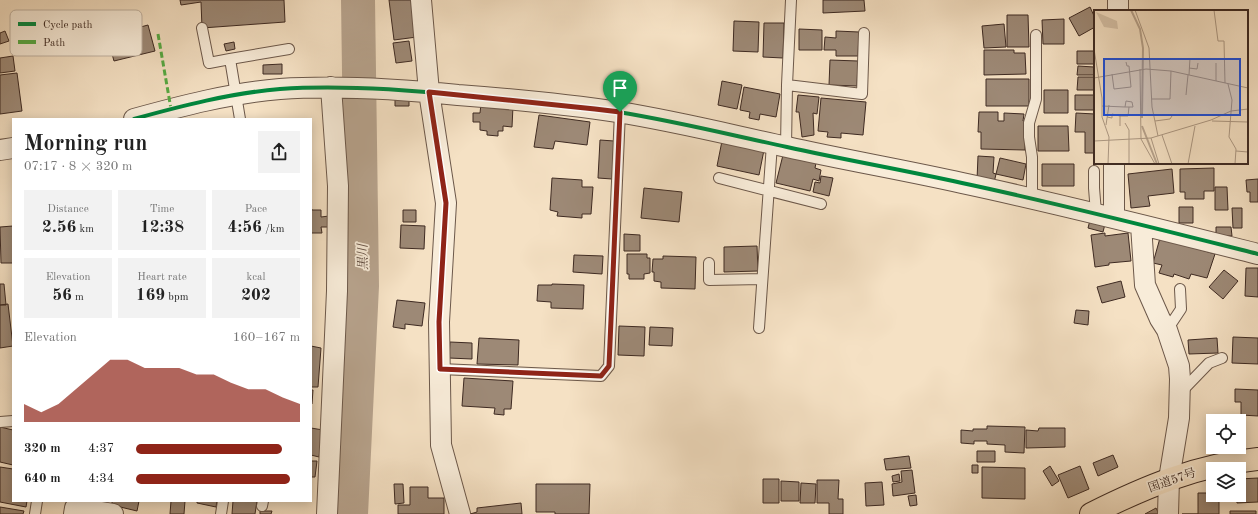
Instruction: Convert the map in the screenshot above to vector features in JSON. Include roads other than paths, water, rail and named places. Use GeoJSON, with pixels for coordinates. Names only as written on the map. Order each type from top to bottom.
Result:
{"type":"FeatureCollection","features":[{"type":"Feature","properties":{"kind":"highway","name":"国道57号"},"geometry":{"type":"LineString","coordinates":[[1091,514],[1169,479],[1208,468],[1244,460],[1258,459]]}},
{"type":"Feature","properties":{"kind":"street"},"geometry":{"type":"LineString","coordinates":[[421,0],[429,92],[446,203],[439,322],[441,445],[460,514]]}},
{"type":"Feature","properties":{"kind":"street"},"geometry":{"type":"LineString","coordinates":[[327,514],[337,276],[338,186],[330,87]]}},
{"type":"Feature","properties":{"kind":"street"},"geometry":{"type":"LineString","coordinates":[[138,118],[170,109],[237,95],[278,90],[330,87],[385,88],[620,112],[1032,198],[1258,254]]}},
{"type":"Feature","properties":{"kind":"street"},"geometry":{"type":"LineString","coordinates":[[0,150],[12,148]]}},
{"type":"Feature","properties":{"kind":"street"},"geometry":{"type":"LineString","coordinates":[[1105,215],[1114,164]]}},
{"type":"Feature","properties":{"kind":"street"},"geometry":{"type":"LineString","coordinates":[[1141,225],[1145,285],[1160,319],[1167,330],[1178,366],[1180,379],[1178,418],[1169,479],[1168,514]]}},
{"type":"Feature","properties":{"kind":"street"},"geometry":{"type":"LineString","coordinates":[[74,514],[75,508],[113,514]]}},
{"type":"Feature","properties":{"kind":"lane"},"geometry":{"type":"LineString","coordinates":[[759,328],[768,190],[779,145],[787,85],[791,0]]}},
{"type":"Feature","properties":{"kind":"lane"},"geometry":{"type":"LineString","coordinates":[[202,28],[209,63],[289,49]]}},
{"type":"Feature","properties":{"kind":"lane"},"geometry":{"type":"LineString","coordinates":[[787,85],[862,94],[864,33]]}},
{"type":"Feature","properties":{"kind":"lane"},"geometry":{"type":"LineString","coordinates":[[1032,198],[1032,157],[1029,124],[1036,99],[1036,35]]}},
{"type":"Feature","properties":{"kind":"lane"},"geometry":{"type":"LineString","coordinates":[[230,59],[240,118]]}},
{"type":"Feature","properties":{"kind":"lane"},"geometry":{"type":"LineString","coordinates":[[440,369],[601,376],[609,366],[620,112]]}},
{"type":"Feature","properties":{"kind":"lane"},"geometry":{"type":"LineString","coordinates":[[1094,171],[1094,188],[1105,215]]}},
{"type":"Feature","properties":{"kind":"lane"},"geometry":{"type":"LineString","coordinates":[[719,178],[821,204]]}},
{"type":"Feature","properties":{"kind":"lane"},"geometry":{"type":"LineString","coordinates":[[709,263],[709,280],[762,279]]}},
{"type":"Feature","properties":{"kind":"lane"},"geometry":{"type":"LineString","coordinates":[[1167,330],[1181,309],[1180,289]]}},
{"type":"Feature","properties":{"kind":"lane"},"geometry":{"type":"LineString","coordinates":[[1180,394],[1209,363],[1222,358]]}},
{"type":"Feature","properties":{"kind":"lane"},"geometry":{"type":"LineString","coordinates":[[0,422],[12,421]]}},
{"type":"Feature","properties":{"kind":"lane"},"geometry":{"type":"LineString","coordinates":[[35,514],[36,502]]}},
{"type":"Feature","properties":{"kind":"lane"},"geometry":{"type":"LineString","coordinates":[[221,514],[223,502]]}},
{"type":"Feature","properties":{"kind":"waterway","name":"黒川"},"geometry":{"type":"LineString","coordinates":[[351,514],[362,286],[358,0]]}}]}
